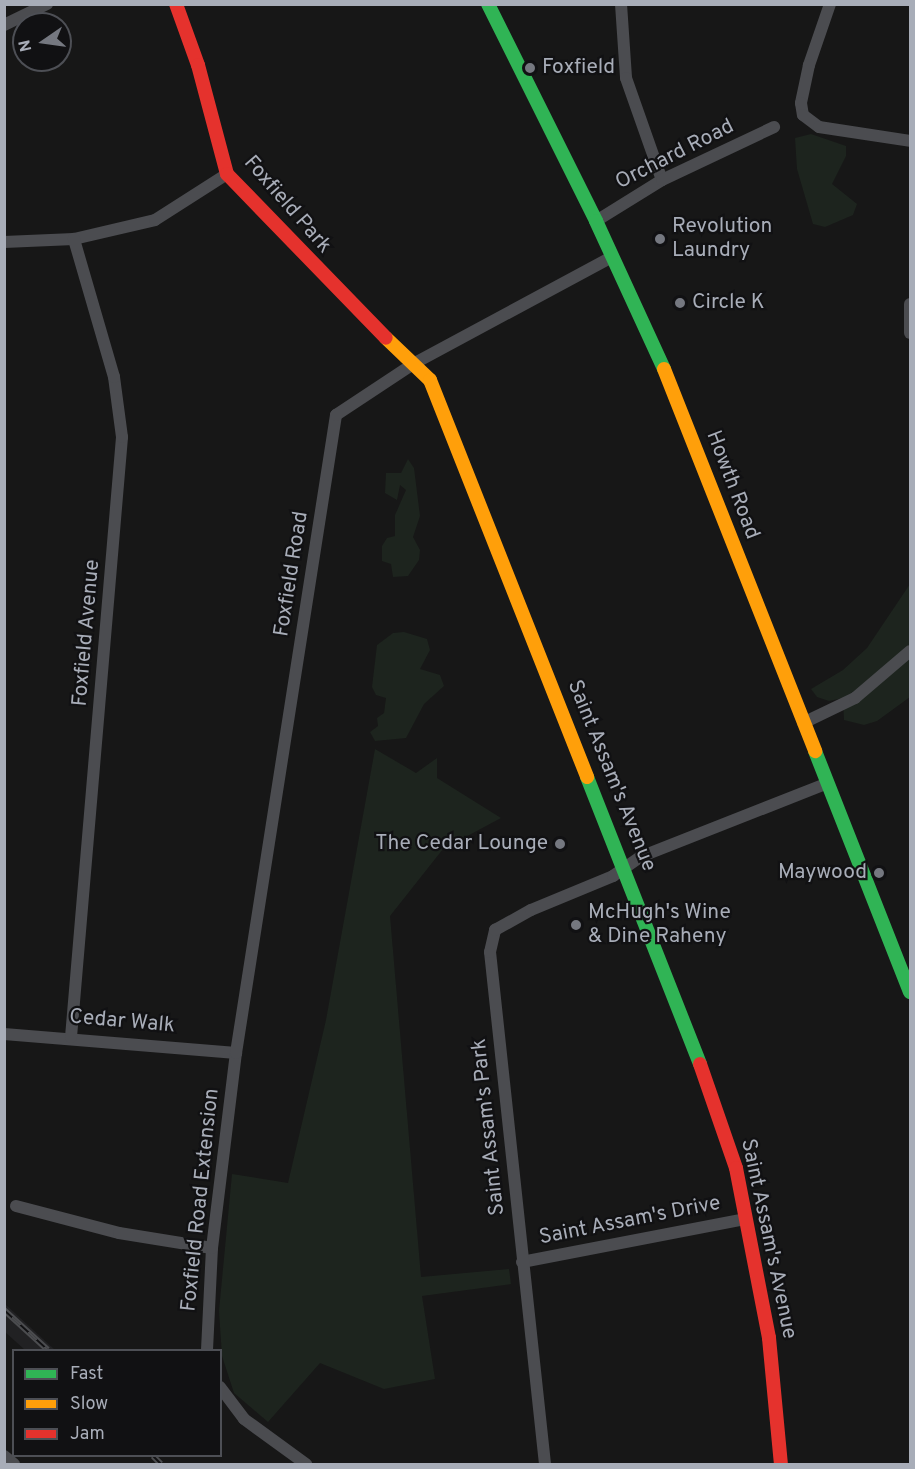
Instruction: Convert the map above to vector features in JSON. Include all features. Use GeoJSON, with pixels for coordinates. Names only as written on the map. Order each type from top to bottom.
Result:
{"type":"FeatureCollection","features":[{"type":"Feature","properties":{"kind":"street"},"geometry":{"type":"LineString","coordinates":[[4,25],[47,4]]}},
{"type":"Feature","properties":{"kind":"street","name":"Foxfield Park"},"geometry":{"type":"LineString","coordinates":[[176,4],[198,65],[227,174],[332,286],[413,364]]}},
{"type":"Feature","properties":{"kind":"street","name":"Howth Road"},"geometry":{"type":"LineString","coordinates":[[488,4],[596,221],[667,376],[910,992]]}},
{"type":"Feature","properties":{"kind":"street"},"geometry":{"type":"LineString","coordinates":[[621,4],[626,78],[662,180]]}},
{"type":"Feature","properties":{"kind":"street"},"geometry":{"type":"LineString","coordinates":[[830,4],[809,65],[801,103],[803,115],[819,127],[910,141]]}},
{"type":"Feature","properties":{"kind":"street","name":"Orchard Road"},"geometry":{"type":"LineString","coordinates":[[596,221],[662,180],[774,127]]}},
{"type":"Feature","properties":{"kind":"street"},"geometry":{"type":"LineString","coordinates":[[4,242],[74,239],[155,220],[227,174]]}},
{"type":"Feature","properties":{"kind":"street","name":"Foxfield Avenue"},"geometry":{"type":"LineString","coordinates":[[71,1036],[122,437],[114,377],[74,239]]}},
{"type":"Feature","properties":{"kind":"street","name":"Foxfield Road"},"geometry":{"type":"LineString","coordinates":[[236,1053],[336,415],[413,364],[612,256]]}},
{"type":"Feature","properties":{"kind":"street"},"geometry":{"type":"LineString","coordinates":[[910,304],[910,333]]}},
{"type":"Feature","properties":{"kind":"street","name":"Saint Assam's Avenue"},"geometry":{"type":"LineString","coordinates":[[413,364],[430,380],[625,868],[716,1104],[736,1168],[770,1338],[781,1464]]}},
{"type":"Feature","properties":{"kind":"street"},"geometry":{"type":"LineString","coordinates":[[803,723],[855,698],[910,651]]}},
{"type":"Feature","properties":{"kind":"street","name":"Saint Assam's Park"},"geometry":{"type":"LineString","coordinates":[[545,1464],[522,1262],[491,941],[495,930],[505,922],[625,868],[640,857],[828,783]]}},
{"type":"Feature","properties":{"kind":"street","name":"Cedar Walk"},"geometry":{"type":"LineString","coordinates":[[4,1034],[71,1036],[236,1053]]}},
{"type":"Feature","properties":{"kind":"street","name":"Foxfield Road Extension"},"geometry":{"type":"LineString","coordinates":[[207,1349],[212,1248],[236,1053]]}},
{"type":"Feature","properties":{"kind":"street"},"geometry":{"type":"LineString","coordinates":[[16,1206],[119,1233],[212,1248]]}},
{"type":"Feature","properties":{"kind":"street","name":"Saint Assam's Drive"},"geometry":{"type":"LineString","coordinates":[[522,1262],[746,1219]]}},
{"type":"Feature","properties":{"kind":"street"},"geometry":{"type":"LineString","coordinates":[[222,1390],[244,1419],[306,1464]]}},
{"type":"Feature","properties":{"kind":"street"},"geometry":{"type":"LineString","coordinates":[[4,1456],[14,1464]]}},
{"type":"Feature","properties":{"kind":"shaded area"},"geometry":{"type":"Polygon","coordinates":[[[811,134],[846,146],[846,156],[832,184],[857,204],[853,215],[825,227],[813,224],[797,169],[795,138],[811,134]]]}},
{"type":"Feature","properties":{"kind":"shaded area"},"geometry":{"type":"Polygon","coordinates":[[[408,459],[414,468],[420,516],[413,537],[420,550],[419,560],[408,576],[393,577],[391,564],[382,561],[382,546],[387,538],[395,536],[395,515],[406,490],[400,485],[397,500],[385,493],[386,473],[401,473],[408,459]]]}},
{"type":"Feature","properties":{"kind":"shaded area"},"geometry":{"type":"Polygon","coordinates":[[[910,584],[910,697],[877,721],[864,725],[844,720],[843,698],[829,701],[817,697],[811,689],[843,670],[867,648],[910,584]]]}},
{"type":"Feature","properties":{"kind":"shaded area"},"geometry":{"type":"Polygon","coordinates":[[[404,632],[427,639],[430,650],[420,669],[440,675],[444,686],[424,704],[406,738],[375,741],[370,732],[378,726],[377,718],[384,713],[386,698],[376,695],[372,687],[377,645],[393,633],[404,632]]]}},
{"type":"Feature","properties":{"kind":"shaded area"},"geometry":{"type":"Polygon","coordinates":[[[375,749],[416,773],[437,758],[437,778],[501,818],[443,849],[390,916],[421,1277],[509,1269],[511,1284],[422,1296],[435,1379],[384,1389],[320,1363],[268,1422],[234,1393],[222,1356],[219,1311],[232,1174],[288,1183],[326,1020],[375,749]]]}},
{"type":"Feature","properties":{"kind":"shaded area"},"geometry":{"type":"Polygon","coordinates":[[[4,1304],[54,1349],[24,1349],[5,1332],[4,1304]]]}},
{"type":"Feature","properties":{"kind":"railway"},"geometry":{"type":"LineString","coordinates":[[4,1310],[47,1349]]}},
{"type":"Feature","properties":{"kind":"railway"},"geometry":{"type":"LineString","coordinates":[[154,1457],[161,1464]]}},
{"type":"Feature","properties":{"kind":"traffic: fast"},"geometry":{"type":"LineString","coordinates":[[488,4],[596,221],[664,369]]}},
{"type":"Feature","properties":{"kind":"traffic: fast"},"geometry":{"type":"LineString","coordinates":[[815,751],[910,992]]}},
{"type":"Feature","properties":{"kind":"traffic: fast"},"geometry":{"type":"LineString","coordinates":[[587,777],[700,1064]]}},
{"type":"Feature","properties":{"kind":"traffic: slow"},"geometry":{"type":"LineString","coordinates":[[386,338],[430,380],[587,777]]}},
{"type":"Feature","properties":{"kind":"traffic: slow"},"geometry":{"type":"LineString","coordinates":[[664,369],[815,751]]}},
{"type":"Feature","properties":{"kind":"traffic: jam"},"geometry":{"type":"LineString","coordinates":[[176,4],[198,65],[227,174],[386,338]]}},
{"type":"Feature","properties":{"kind":"traffic: jam"},"geometry":{"type":"LineString","coordinates":[[700,1064],[736,1168],[769,1338],[781,1464]]}},
{"type":"Feature","properties":{"kind":"place","name":"Foxfield"},"geometry":{"type":"Point","coordinates":[530,68]}},
{"type":"Feature","properties":{"kind":"place","name":"Revolution Laundry"},"geometry":{"type":"Point","coordinates":[660,239]}},
{"type":"Feature","properties":{"kind":"place","name":"Circle K"},"geometry":{"type":"Point","coordinates":[680,303]}},
{"type":"Feature","properties":{"kind":"place","name":"The Cedar Lounge"},"geometry":{"type":"Point","coordinates":[560,844]}},
{"type":"Feature","properties":{"kind":"place","name":"Maywood"},"geometry":{"type":"Point","coordinates":[879,873]}},
{"type":"Feature","properties":{"kind":"place","name":"McHugh's Wine & Dine Raheny"},"geometry":{"type":"Point","coordinates":[576,925]}}]}
